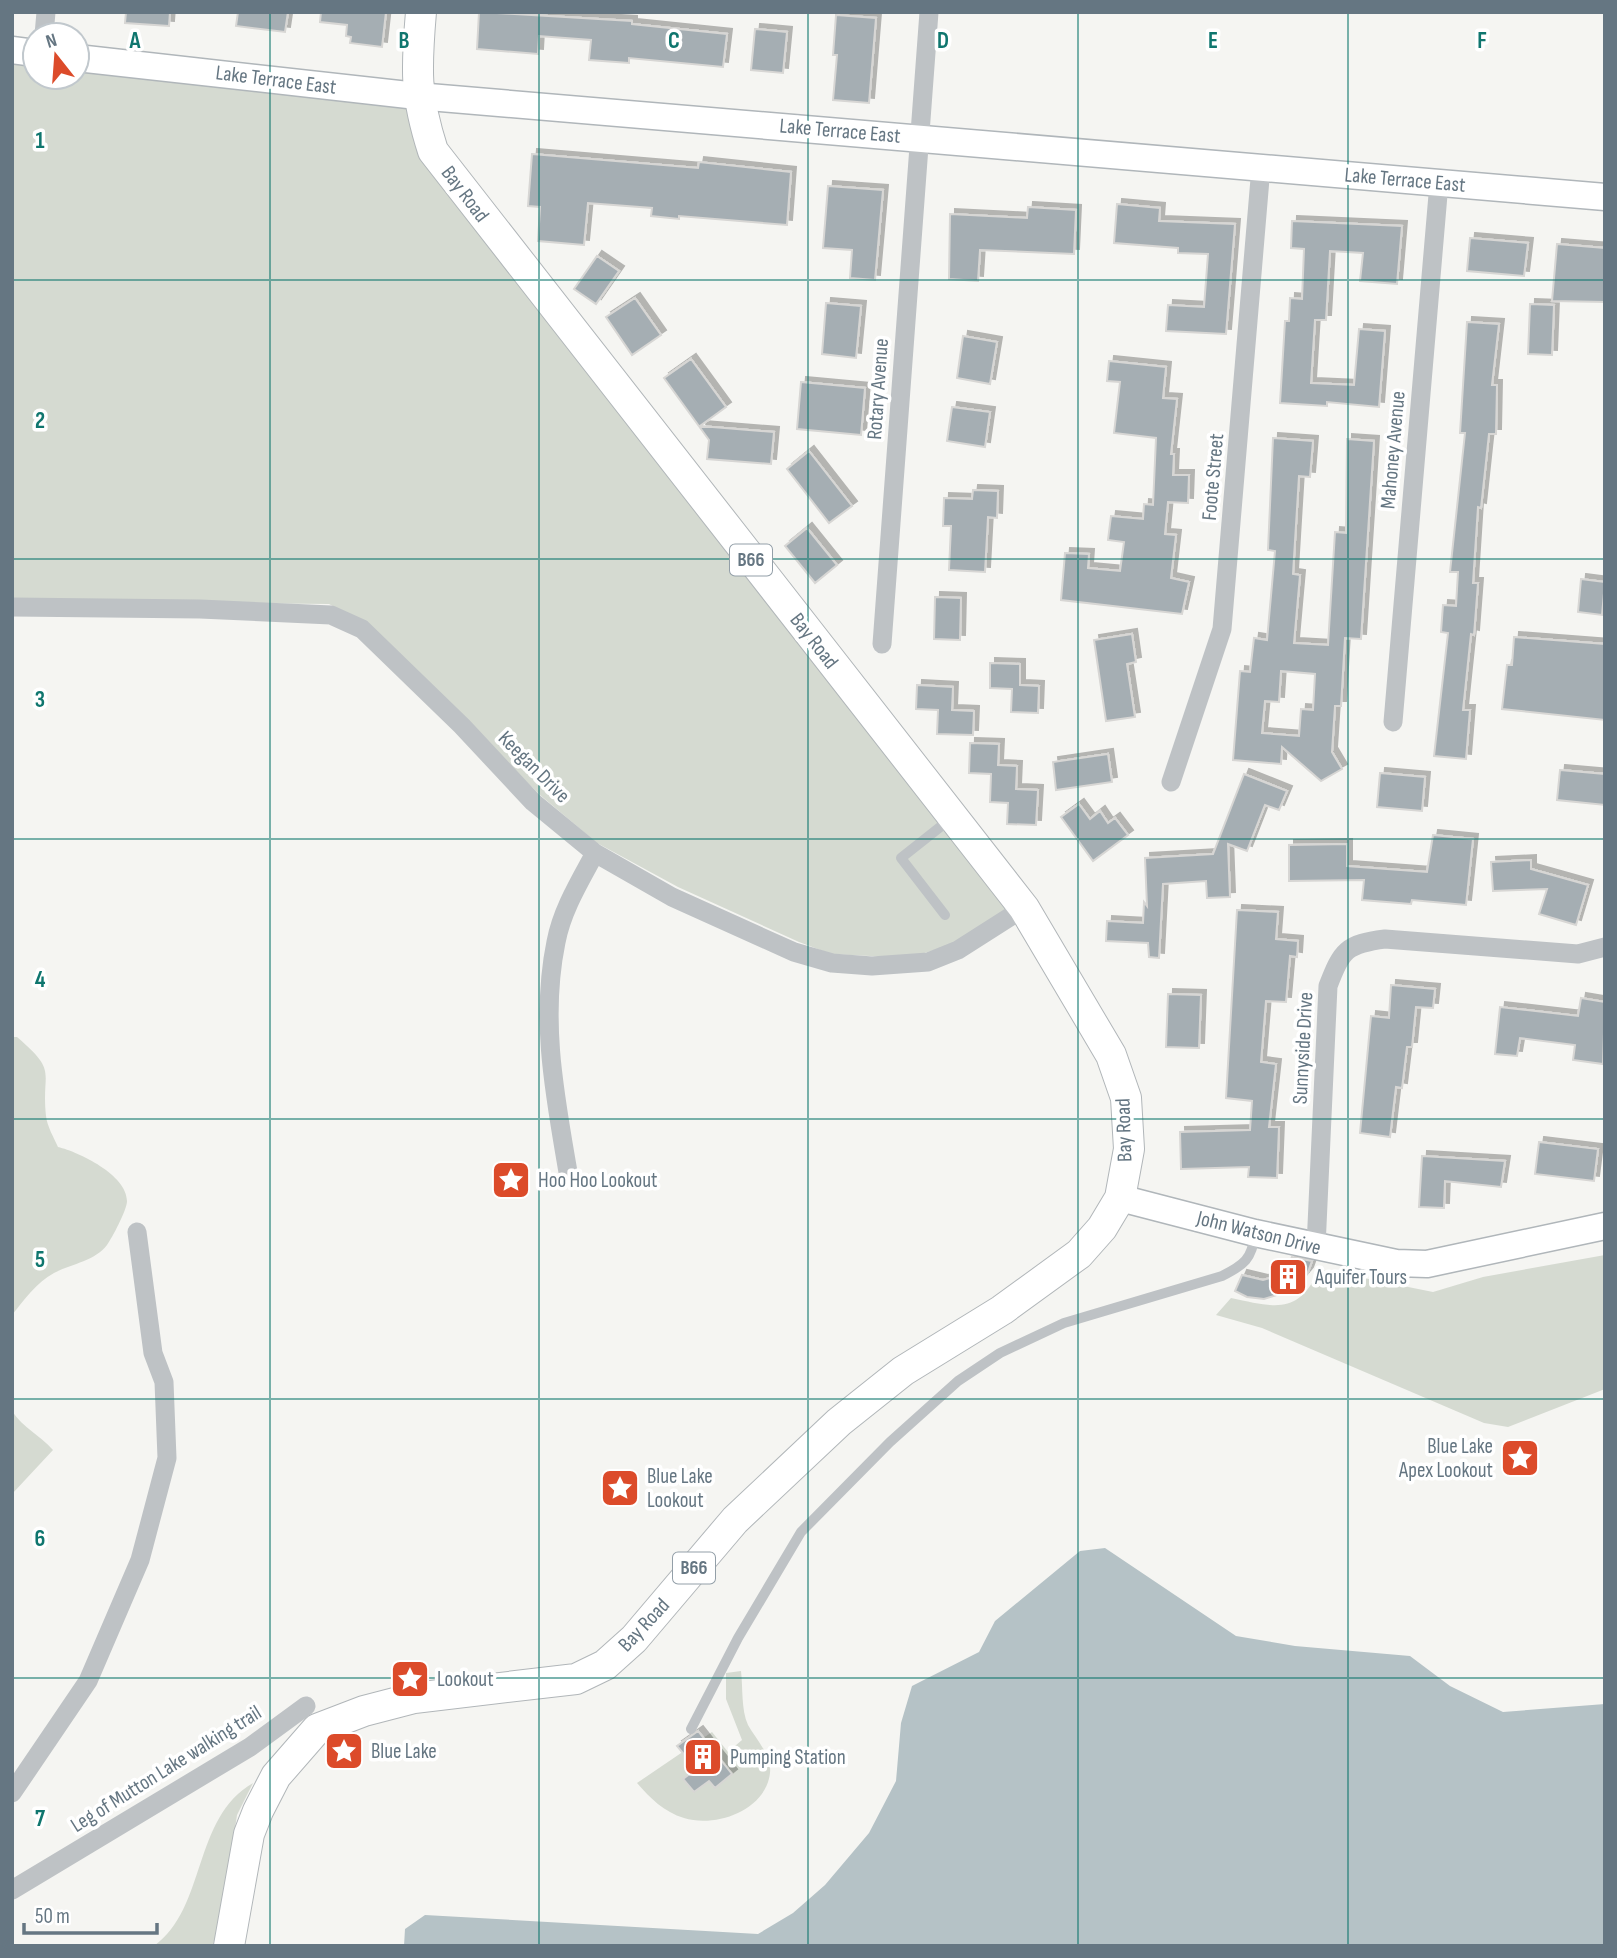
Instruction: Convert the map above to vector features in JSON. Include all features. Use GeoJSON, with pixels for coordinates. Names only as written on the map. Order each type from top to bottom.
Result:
{"type":"FeatureCollection","features":[{"type":"Feature","properties":{"kind":"main road","name":"Bay Road"},"geometry":{"type":"LineString","coordinates":[[229,1946],[249,1834],[258,1811],[276,1776],[317,1729],[364,1710],[417,1698],[576,1679],[606,1665],[634,1639],[735,1520],[784,1471],[903,1371],[1002,1310],[1079,1254],[1102,1228],[1120,1198],[1129,1149],[1126,1098],[1111,1055],[1091,1017],[1024,908],[467,198],[433,151],[417,96],[421,12]]}},
{"type":"Feature","properties":{"kind":"street","name":"Rotary Avenue"},"geometry":{"type":"LineString","coordinates":[[882,644],[929,12]]}},
{"type":"Feature","properties":{"kind":"street","name":"Lake Terrace East"},"geometry":{"type":"LineString","coordinates":[[91,60],[417,96],[1605,197]]}},
{"type":"Feature","properties":{"kind":"street","name":"Foote Street"},"geometry":{"type":"LineString","coordinates":[[1171,782],[1222,629],[1261,167]]}},
{"type":"Feature","properties":{"kind":"street","name":"Mahoney Avenue"},"geometry":{"type":"LineString","coordinates":[[1393,722],[1439,183]]}},
{"type":"Feature","properties":{"kind":"street","name":"Keegan Drive"},"geometry":{"type":"LineString","coordinates":[[12,607],[200,609],[331,615],[362,629],[462,726],[533,802],[595,853],[672,897],[794,952],[832,963],[901,966],[928,962],[958,950],[1024,908]]}},
{"type":"Feature","properties":{"kind":"street"},"geometry":{"type":"LineString","coordinates":[[568,1172],[549,1064],[549,993],[556,941],[568,903],[595,853]]}},
{"type":"Feature","properties":{"kind":"street","name":"Sunnyside Drive"},"geometry":{"type":"LineString","coordinates":[[1316,1247],[1328,986],[1338,960],[1357,943],[1385,939],[1578,954],[1605,947]]}},
{"type":"Feature","properties":{"kind":"street","name":"John Watson Drive"},"geometry":{"type":"LineString","coordinates":[[1120,1198],[1255,1233],[1395,1263],[1427,1264],[1605,1226]]}},
{"type":"Feature","properties":{"kind":"street"},"geometry":{"type":"LineString","coordinates":[[12,1793],[88,1681],[140,1560],[167,1458],[164,1382],[153,1353],[137,1232]]}},
{"type":"Feature","properties":{"kind":"street","name":"Leg of Mutton Lake walking trail"},"geometry":{"type":"LineString","coordinates":[[12,1889],[250,1748],[306,1706]]}},
{"type":"Feature","properties":{"kind":"lane"},"geometry":{"type":"LineString","coordinates":[[945,915],[901,858],[952,817]]}},
{"type":"Feature","properties":{"kind":"lane"},"geometry":{"type":"LineString","coordinates":[[691,1729],[738,1638],[801,1532],[856,1475],[958,1381],[1000,1353],[1064,1323],[1222,1276],[1246,1264],[1253,1250],[1255,1233]]}},
{"type":"Feature","properties":{"kind":"shaded area"},"geometry":{"type":"Polygon","coordinates":[[[12,59],[21,60],[21,91],[91,91],[91,69],[408,108],[421,158],[1009,908],[956,943],[909,958],[831,954],[678,887],[597,843],[540,795],[363,622],[329,604],[12,601],[12,59]]]}},
{"type":"Feature","properties":{"kind":"shaded area"},"geometry":{"type":"Polygon","coordinates":[[[12,1037],[17,1037],[30,1049],[43,1066],[47,1120],[58,1147],[89,1159],[111,1174],[125,1191],[127,1201],[116,1230],[102,1250],[89,1259],[48,1277],[12,1315],[12,1037]]]}},
{"type":"Feature","properties":{"kind":"shaded area"},"geometry":{"type":"Polygon","coordinates":[[[1605,1255],[1605,1389],[1508,1427],[1484,1423],[1262,1328],[1216,1315],[1231,1298],[1272,1305],[1294,1301],[1303,1295],[1319,1269],[1433,1292],[1483,1277],[1605,1255]]]}},
{"type":"Feature","properties":{"kind":"shaded area"},"geometry":{"type":"Polygon","coordinates":[[[12,1411],[53,1450],[12,1494],[12,1411]]]}},
{"type":"Feature","properties":{"kind":"shaded area"},"geometry":{"type":"Polygon","coordinates":[[[1105,1548],[1236,1636],[1295,1646],[1410,1656],[1450,1686],[1503,1712],[1605,1704],[1605,1946],[404,1946],[405,1929],[425,1915],[758,1934],[793,1913],[825,1885],[869,1833],[896,1781],[901,1723],[912,1686],[979,1652],[995,1621],[1080,1551],[1105,1548]]]}},
{"type":"Feature","properties":{"kind":"shaded area"},"geometry":{"type":"Polygon","coordinates":[[[741,1671],[746,1719],[769,1760],[770,1773],[766,1786],[749,1806],[724,1818],[697,1820],[670,1812],[637,1783],[712,1732],[728,1752],[742,1740],[726,1699],[726,1673],[741,1671]]]}},
{"type":"Feature","properties":{"kind":"shaded area"},"geometry":{"type":"Polygon","coordinates":[[[253,1783],[237,1815],[221,1923],[212,1946],[154,1946],[171,1930],[183,1909],[219,1818],[233,1798],[253,1783]]]}},
{"type":"Feature","properties":{"kind":"building"},"geometry":{"type":"Polygon","coordinates":[[[126,12],[170,12],[169,26],[125,23],[126,12]]]}},
{"type":"Feature","properties":{"kind":"building"},"geometry":{"type":"Polygon","coordinates":[[[238,12],[288,12],[285,32],[236,26],[238,12]]]}},
{"type":"Feature","properties":{"kind":"building"},"geometry":{"type":"Polygon","coordinates":[[[321,12],[386,12],[382,47],[350,43],[351,37],[346,36],[347,25],[320,22],[321,12]]]}},
{"type":"Feature","properties":{"kind":"building"},"geometry":{"type":"Polygon","coordinates":[[[479,12],[632,21],[632,24],[727,34],[723,67],[629,58],[629,63],[589,60],[591,40],[539,36],[538,54],[477,49],[479,12]]]}},
{"type":"Feature","properties":{"kind":"building"},"geometry":{"type":"Polygon","coordinates":[[[836,15],[876,18],[869,103],[833,100],[837,55],[833,55],[836,15]]]}},
{"type":"Feature","properties":{"kind":"building"},"geometry":{"type":"Polygon","coordinates":[[[755,29],[787,32],[783,73],[751,70],[755,29]]]}},
{"type":"Feature","properties":{"kind":"building"},"geometry":{"type":"Polygon","coordinates":[[[532,154],[698,168],[699,162],[791,172],[787,225],[651,216],[652,208],[588,203],[584,245],[538,241],[540,207],[528,206],[532,154]]]}},
{"type":"Feature","properties":{"kind":"building"},"geometry":{"type":"Polygon","coordinates":[[[828,186],[883,190],[875,280],[850,278],[852,250],[823,248],[828,186]]]}},
{"type":"Feature","properties":{"kind":"building"},"geometry":{"type":"Polygon","coordinates":[[[1117,204],[1160,208],[1159,221],[1235,224],[1226,334],[1166,331],[1168,305],[1204,307],[1208,254],[1178,253],[1178,248],[1114,243],[1117,204]]]}},
{"type":"Feature","properties":{"kind":"building"},"geometry":{"type":"Polygon","coordinates":[[[1028,207],[1076,210],[1074,254],[980,250],[978,281],[949,279],[950,214],[1027,218],[1028,207]]]}},
{"type":"Feature","properties":{"kind":"building"},"geometry":{"type":"Polygon","coordinates":[[[1292,221],[1402,226],[1397,284],[1360,281],[1363,253],[1330,251],[1326,320],[1315,320],[1311,383],[1354,385],[1359,329],[1385,331],[1379,407],[1327,402],[1327,406],[1280,403],[1285,321],[1289,321],[1290,298],[1302,299],[1304,249],[1291,248],[1292,221]]]}},
{"type":"Feature","properties":{"kind":"building"},"geometry":{"type":"Polygon","coordinates":[[[1470,238],[1528,243],[1524,276],[1467,271],[1470,238]]]}},
{"type":"Feature","properties":{"kind":"building"},"geometry":{"type":"Polygon","coordinates":[[[1557,244],[1605,248],[1605,302],[1552,301],[1557,244]]]}},
{"type":"Feature","properties":{"kind":"building"},"geometry":{"type":"Polygon","coordinates":[[[597,256],[619,271],[596,304],[574,289],[597,256]]]}},
{"type":"Feature","properties":{"kind":"building"},"geometry":{"type":"Polygon","coordinates":[[[635,298],[661,335],[632,355],[606,317],[635,298]]]}},
{"type":"Feature","properties":{"kind":"building"},"geometry":{"type":"Polygon","coordinates":[[[826,303],[861,306],[856,358],[822,354],[826,303]]]}},
{"type":"Feature","properties":{"kind":"building"},"geometry":{"type":"Polygon","coordinates":[[[1530,304],[1554,305],[1552,355],[1528,354],[1530,304]]]}},
{"type":"Feature","properties":{"kind":"building"},"geometry":{"type":"Polygon","coordinates":[[[1467,322],[1499,324],[1492,385],[1497,385],[1496,434],[1489,434],[1481,508],[1478,507],[1473,583],[1478,583],[1474,635],[1471,634],[1463,710],[1470,710],[1466,759],[1434,756],[1448,633],[1441,632],[1443,605],[1456,606],[1458,572],[1450,572],[1465,433],[1460,433],[1467,322]]]}},
{"type":"Feature","properties":{"kind":"building"},"geometry":{"type":"Polygon","coordinates":[[[963,336],[997,342],[990,384],[957,378],[963,336]]]}},
{"type":"Feature","properties":{"kind":"building"},"geometry":{"type":"Polygon","coordinates":[[[691,359],[726,407],[700,426],[774,432],[771,464],[707,459],[709,440],[664,378],[691,359]]]}},
{"type":"Feature","properties":{"kind":"building"},"geometry":{"type":"Polygon","coordinates":[[[1109,361],[1166,367],[1163,398],[1177,399],[1171,454],[1174,454],[1173,475],[1189,475],[1188,503],[1168,502],[1165,534],[1176,535],[1171,578],[1189,582],[1182,614],[1061,600],[1065,553],[1089,554],[1088,568],[1120,571],[1124,542],[1108,540],[1111,516],[1143,519],[1144,504],[1153,505],[1156,438],[1114,433],[1120,382],[1107,381],[1109,361]]]}},
{"type":"Feature","properties":{"kind":"building"},"geometry":{"type":"Polygon","coordinates":[[[801,382],[865,388],[861,435],[797,429],[801,382]]]}},
{"type":"Feature","properties":{"kind":"building"},"geometry":{"type":"Polygon","coordinates":[[[952,407],[990,412],[985,447],[947,441],[952,407]]]}},
{"type":"Feature","properties":{"kind":"building"},"geometry":{"type":"Polygon","coordinates":[[[1273,438],[1313,441],[1310,477],[1299,476],[1293,574],[1300,575],[1294,643],[1328,645],[1335,532],[1346,533],[1347,439],[1374,441],[1361,639],[1345,638],[1341,706],[1335,706],[1332,752],[1342,769],[1321,781],[1282,747],[1281,764],[1233,760],[1240,671],[1250,672],[1254,638],[1267,640],[1275,551],[1268,550],[1273,438]],[[1281,671],[1279,702],[1265,701],[1262,733],[1299,736],[1301,709],[1313,710],[1315,674],[1281,671]]]}},
{"type":"Feature","properties":{"kind":"building"},"geometry":{"type":"Polygon","coordinates":[[[809,451],[852,506],[829,523],[787,469],[809,451]]]}},
{"type":"Feature","properties":{"kind":"building"},"geometry":{"type":"Polygon","coordinates":[[[973,490],[998,491],[997,518],[988,517],[985,572],[949,570],[951,526],[943,526],[944,498],[972,499],[973,490]]]}},
{"type":"Feature","properties":{"kind":"building"},"geometry":{"type":"Polygon","coordinates":[[[807,528],[837,565],[815,583],[785,546],[807,528]]]}},
{"type":"Feature","properties":{"kind":"building"},"geometry":{"type":"Polygon","coordinates":[[[1581,579],[1605,582],[1602,615],[1578,612],[1581,579]]]}},
{"type":"Feature","properties":{"kind":"building"},"geometry":{"type":"Polygon","coordinates":[[[935,597],[961,598],[960,640],[934,639],[935,597]]]}},
{"type":"Feature","properties":{"kind":"building"},"geometry":{"type":"Polygon","coordinates":[[[1132,634],[1136,662],[1127,664],[1135,717],[1106,721],[1094,640],[1132,634]]]}},
{"type":"Feature","properties":{"kind":"building"},"geometry":{"type":"Polygon","coordinates":[[[1514,637],[1605,644],[1605,720],[1502,709],[1507,665],[1512,665],[1514,637]]]}},
{"type":"Feature","properties":{"kind":"building"},"geometry":{"type":"Polygon","coordinates":[[[990,663],[1020,664],[1020,685],[1039,686],[1038,713],[1011,712],[1012,689],[990,688],[990,663]]]}},
{"type":"Feature","properties":{"kind":"building"},"geometry":{"type":"Polygon","coordinates":[[[917,685],[953,687],[952,710],[974,711],[973,735],[937,734],[938,710],[916,709],[917,685]]]}},
{"type":"Feature","properties":{"kind":"building"},"geometry":{"type":"Polygon","coordinates":[[[970,743],[999,744],[998,765],[1017,766],[1016,789],[1038,790],[1036,825],[1007,824],[1008,803],[990,802],[991,774],[969,773],[970,743]]]}},
{"type":"Feature","properties":{"kind":"building"},"geometry":{"type":"Polygon","coordinates":[[[1108,754],[1112,782],[1056,790],[1053,762],[1108,754]]]}},
{"type":"Feature","properties":{"kind":"building"},"geometry":{"type":"Polygon","coordinates":[[[1560,770],[1605,774],[1605,805],[1557,800],[1560,770]]]}},
{"type":"Feature","properties":{"kind":"building"},"geometry":{"type":"Polygon","coordinates":[[[1380,773],[1425,777],[1422,811],[1377,807],[1380,773]]]}},
{"type":"Feature","properties":{"kind":"building"},"geometry":{"type":"Polygon","coordinates":[[[1244,774],[1287,791],[1279,810],[1265,805],[1247,851],[1228,844],[1230,897],[1207,898],[1206,881],[1163,884],[1159,958],[1149,957],[1148,943],[1106,941],[1107,921],[1143,923],[1144,902],[1147,906],[1145,858],[1213,854],[1244,774]]]}},
{"type":"Feature","properties":{"kind":"building"},"geometry":{"type":"Polygon","coordinates":[[[1079,804],[1090,819],[1100,811],[1108,823],[1115,818],[1128,835],[1093,861],[1061,817],[1079,804]]]}},
{"type":"Feature","properties":{"kind":"building"},"geometry":{"type":"Polygon","coordinates":[[[1433,835],[1473,839],[1466,905],[1412,900],[1411,904],[1362,900],[1364,880],[1289,881],[1289,845],[1347,844],[1347,866],[1427,872],[1433,835]]]}},
{"type":"Feature","properties":{"kind":"building"},"geometry":{"type":"Polygon","coordinates":[[[1531,860],[1531,869],[1588,885],[1576,925],[1539,914],[1547,889],[1493,891],[1491,862],[1531,860]]]}},
{"type":"Feature","properties":{"kind":"building"},"geometry":{"type":"Polygon","coordinates":[[[1237,910],[1278,912],[1276,939],[1298,941],[1297,957],[1290,956],[1286,1002],[1266,1001],[1261,1062],[1276,1064],[1269,1127],[1279,1127],[1277,1178],[1248,1177],[1249,1167],[1181,1169],[1180,1132],[1250,1130],[1252,1101],[1226,1098],[1237,910]]]}},
{"type":"Feature","properties":{"kind":"building"},"geometry":{"type":"Polygon","coordinates":[[[1391,985],[1435,989],[1433,1008],[1416,1007],[1412,1047],[1407,1047],[1402,1088],[1396,1087],[1390,1137],[1360,1133],[1371,1016],[1389,1018],[1391,985]]]}},
{"type":"Feature","properties":{"kind":"building"},"geometry":{"type":"Polygon","coordinates":[[[1168,994],[1201,995],[1199,1048],[1166,1047],[1168,994]]]}},
{"type":"Feature","properties":{"kind":"building"},"geometry":{"type":"Polygon","coordinates":[[[1581,998],[1605,1002],[1603,1064],[1573,1060],[1575,1045],[1520,1038],[1517,1056],[1495,1054],[1500,1007],[1578,1016],[1581,998]]]}},
{"type":"Feature","properties":{"kind":"building"},"geometry":{"type":"Polygon","coordinates":[[[1539,1142],[1598,1149],[1594,1181],[1535,1174],[1539,1142]]]}},
{"type":"Feature","properties":{"kind":"building"},"geometry":{"type":"Polygon","coordinates":[[[1422,1156],[1505,1161],[1501,1187],[1445,1181],[1444,1208],[1419,1207],[1422,1156]]]}},
{"type":"Feature","properties":{"kind":"building","name":"Aquifer Tours"},"geometry":{"type":"Polygon","coordinates":[[[1292,1257],[1312,1261],[1308,1272],[1293,1290],[1264,1299],[1247,1297],[1235,1291],[1242,1275],[1263,1280],[1277,1276],[1287,1268],[1292,1257]]]}},
{"type":"Feature","properties":{"kind":"building","name":"Pumping Station"},"geometry":{"type":"Polygon","coordinates":[[[698,1731],[732,1774],[715,1788],[709,1781],[694,1792],[683,1779],[696,1769],[677,1746],[698,1731]]]}},
{"type":"Feature","properties":{"kind":"place","name":"Hoo Hoo Lookout"},"geometry":{"type":"Point","coordinates":[511,1180]}},
{"type":"Feature","properties":{"kind":"place","name":"Aquifer Tours"},"geometry":{"type":"Point","coordinates":[1288,1277]}},
{"type":"Feature","properties":{"kind":"place","name":"Blue Lake Apex Lookout"},"geometry":{"type":"Point","coordinates":[1520,1458]}},
{"type":"Feature","properties":{"kind":"place","name":"Blue Lake Lookout"},"geometry":{"type":"Point","coordinates":[620,1488]}},
{"type":"Feature","properties":{"kind":"place","name":"Lookout"},"geometry":{"type":"Point","coordinates":[410,1679]}},
{"type":"Feature","properties":{"kind":"place","name":"Blue Lake"},"geometry":{"type":"Point","coordinates":[344,1751]}},
{"type":"Feature","properties":{"kind":"place","name":"Pumping Station"},"geometry":{"type":"Point","coordinates":[703,1757]}}]}
